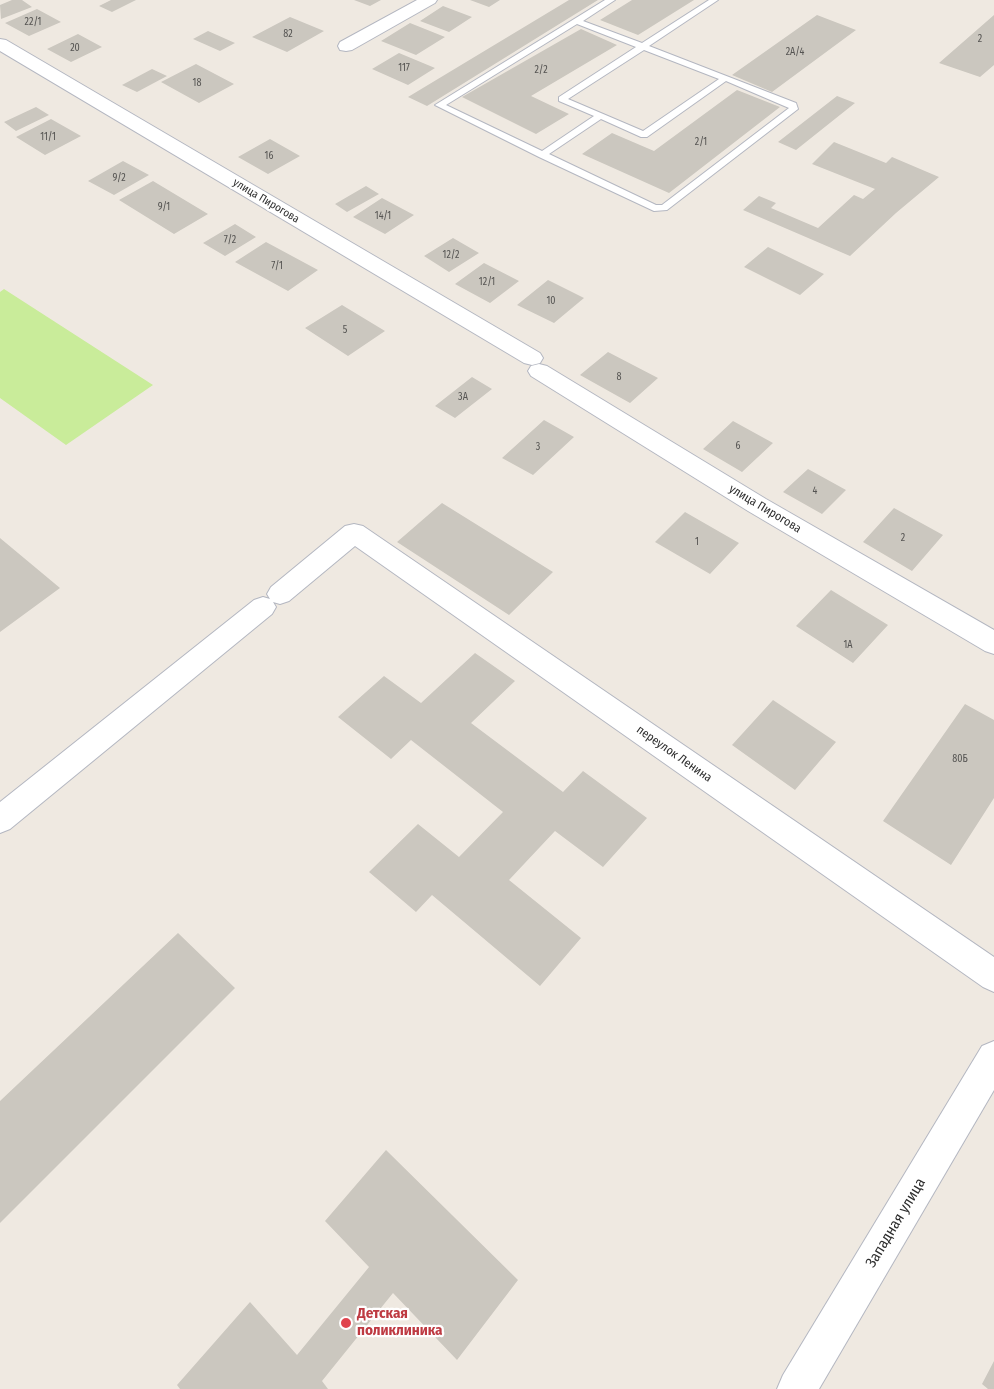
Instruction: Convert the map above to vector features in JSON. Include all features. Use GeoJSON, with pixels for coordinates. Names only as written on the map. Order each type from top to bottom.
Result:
{"type":"FeatureCollection","features":[{"type":"Feature","properties":{"kind":"street"},"geometry":{"type":"LineString","coordinates":[[346,46],[428,0]]}},
{"type":"Feature","properties":{"kind":"street","name":"улица Пирогова"},"geometry":{"type":"LineString","coordinates":[[0,44],[536,364],[757,505],[994,643]]}},
{"type":"Feature","properties":{"kind":"street","name":"переулок Ленина"},"geometry":{"type":"LineString","coordinates":[[0,820],[354,533],[994,976]]}},
{"type":"Feature","properties":{"kind":"street","name":"Западная улица"},"geometry":{"type":"LineString","coordinates":[[797,1389],[994,1058]]}},
{"type":"Feature","properties":{"kind":"lane"},"geometry":{"type":"LineString","coordinates":[[577,21],[793,105],[794,109],[664,208],[654,208],[439,105],[611,0]]}},
{"type":"Feature","properties":{"kind":"lane"},"geometry":{"type":"LineString","coordinates":[[714,0],[562,99],[644,135],[725,78]]}},
{"type":"Feature","properties":{"kind":"lane"},"geometry":{"type":"LineString","coordinates":[[542,155],[600,116]]}},
{"type":"Feature","properties":{"kind":"green space"},"geometry":{"type":"Polygon","coordinates":[[[4,289],[153,385],[66,445],[0,398],[0,292],[4,289]]]}},
{"type":"Feature","properties":{"kind":"building"},"geometry":{"type":"Polygon","coordinates":[[[12,0],[22,0],[32,7],[1,19],[0,5],[12,0]]]}},
{"type":"Feature","properties":{"kind":"building"},"geometry":{"type":"Polygon","coordinates":[[[111,0],[136,0],[112,12],[99,6],[111,0]]]}},
{"type":"Feature","properties":{"kind":"building"},"geometry":{"type":"Polygon","coordinates":[[[354,0],[381,0],[370,6],[354,0]]]}},
{"type":"Feature","properties":{"kind":"building"},"geometry":{"type":"Polygon","coordinates":[[[470,0],[500,0],[489,7],[470,0]]]}},
{"type":"Feature","properties":{"kind":"building"},"geometry":{"type":"Polygon","coordinates":[[[569,0],[598,0],[427,106],[408,97],[569,0]]]}},
{"type":"Feature","properties":{"kind":"building"},"geometry":{"type":"Polygon","coordinates":[[[632,0],[694,0],[638,35],[600,20],[632,0]]]}},
{"type":"Feature","properties":{"kind":"building"},"geometry":{"type":"Polygon","coordinates":[[[443,6],[472,17],[449,32],[420,21],[443,6]]]}},
{"type":"Feature","properties":{"kind":"building"},"geometry":{"type":"Polygon","coordinates":[[[37,9],[61,22],[29,36],[5,23],[37,9]]]}},
{"type":"Feature","properties":{"kind":"building"},"geometry":{"type":"Polygon","coordinates":[[[817,15],[856,30],[772,92],[732,75],[817,15]]]}},
{"type":"Feature","properties":{"kind":"building"},"geometry":{"type":"Polygon","coordinates":[[[994,15],[994,65],[980,77],[939,63],[994,15]]]}},
{"type":"Feature","properties":{"kind":"building"},"geometry":{"type":"Polygon","coordinates":[[[290,17],[324,31],[287,52],[252,37],[290,17]]]}},
{"type":"Feature","properties":{"kind":"building"},"geometry":{"type":"Polygon","coordinates":[[[410,23],[445,37],[416,55],[381,41],[410,23]]]}},
{"type":"Feature","properties":{"kind":"building"},"geometry":{"type":"Polygon","coordinates":[[[581,29],[617,45],[531,96],[569,114],[536,134],[462,97],[581,29]]]}},
{"type":"Feature","properties":{"kind":"building"},"geometry":{"type":"Polygon","coordinates":[[[208,31],[235,43],[220,51],[193,39],[208,31]]]}},
{"type":"Feature","properties":{"kind":"building"},"geometry":{"type":"Polygon","coordinates":[[[78,34],[102,47],[71,62],[47,49],[78,34]]]}},
{"type":"Feature","properties":{"kind":"building"},"geometry":{"type":"Polygon","coordinates":[[[399,53],[435,68],[408,85],[372,69],[399,53]]]}},
{"type":"Feature","properties":{"kind":"building"},"geometry":{"type":"Polygon","coordinates":[[[196,64],[234,84],[199,103],[161,82],[196,64]]]}},
{"type":"Feature","properties":{"kind":"building"},"geometry":{"type":"Polygon","coordinates":[[[152,69],[167,76],[137,92],[122,85],[152,69]]]}},
{"type":"Feature","properties":{"kind":"building"},"geometry":{"type":"Polygon","coordinates":[[[737,90],[780,107],[669,193],[582,154],[612,133],[654,151],[737,90]]]}},
{"type":"Feature","properties":{"kind":"building"},"geometry":{"type":"Polygon","coordinates":[[[837,96],[855,103],[796,150],[778,142],[837,96]]]}},
{"type":"Feature","properties":{"kind":"building"},"geometry":{"type":"Polygon","coordinates":[[[36,107],[49,115],[16,131],[4,122],[36,107]]]}},
{"type":"Feature","properties":{"kind":"building"},"geometry":{"type":"Polygon","coordinates":[[[51,119],[81,136],[45,155],[16,137],[51,119]]]}},
{"type":"Feature","properties":{"kind":"building"},"geometry":{"type":"Polygon","coordinates":[[[270,139],[300,156],[268,174],[238,157],[270,139]]]}},
{"type":"Feature","properties":{"kind":"building"},"geometry":{"type":"Polygon","coordinates":[[[834,142],[886,163],[892,157],[939,177],[896,213],[850,256],[743,210],[759,196],[776,203],[771,208],[818,228],[854,195],[863,199],[875,189],[812,164],[834,142]]]}},
{"type":"Feature","properties":{"kind":"building"},"geometry":{"type":"Polygon","coordinates":[[[123,161],[149,175],[114,195],[88,181],[123,161]]]}},
{"type":"Feature","properties":{"kind":"building"},"geometry":{"type":"Polygon","coordinates":[[[153,181],[208,214],[174,234],[119,200],[153,181]]]}},
{"type":"Feature","properties":{"kind":"building"},"geometry":{"type":"Polygon","coordinates":[[[366,186],[379,194],[347,212],[335,204],[366,186]]]}},
{"type":"Feature","properties":{"kind":"building"},"geometry":{"type":"Polygon","coordinates":[[[382,198],[414,215],[385,234],[353,217],[382,198]]]}},
{"type":"Feature","properties":{"kind":"building"},"geometry":{"type":"Polygon","coordinates":[[[235,224],[256,237],[225,256],[203,243],[235,224]]]}},
{"type":"Feature","properties":{"kind":"building"},"geometry":{"type":"Polygon","coordinates":[[[453,238],[479,253],[449,272],[424,256],[453,238]]]}},
{"type":"Feature","properties":{"kind":"building"},"geometry":{"type":"Polygon","coordinates":[[[266,242],[318,270],[288,291],[235,262],[266,242]]]}},
{"type":"Feature","properties":{"kind":"building"},"geometry":{"type":"Polygon","coordinates":[[[768,247],[824,274],[800,295],[744,267],[768,247]]]}},
{"type":"Feature","properties":{"kind":"building"},"geometry":{"type":"Polygon","coordinates":[[[484,263],[519,281],[490,303],[455,284],[484,263]]]}},
{"type":"Feature","properties":{"kind":"building"},"geometry":{"type":"Polygon","coordinates":[[[548,280],[584,298],[554,323],[517,305],[548,280]]]}},
{"type":"Feature","properties":{"kind":"building"},"geometry":{"type":"Polygon","coordinates":[[[342,305],[385,331],[348,356],[305,328],[342,305]]]}},
{"type":"Feature","properties":{"kind":"building"},"geometry":{"type":"Polygon","coordinates":[[[608,352],[658,378],[630,403],[580,375],[608,352]]]}},
{"type":"Feature","properties":{"kind":"building"},"geometry":{"type":"Polygon","coordinates":[[[472,377],[492,389],[455,418],[435,406],[472,377]]]}},
{"type":"Feature","properties":{"kind":"building"},"geometry":{"type":"Polygon","coordinates":[[[544,420],[574,437],[533,475],[502,458],[544,420]]]}},
{"type":"Feature","properties":{"kind":"building"},"geometry":{"type":"Polygon","coordinates":[[[733,421],[773,443],[742,472],[703,449],[733,421]]]}},
{"type":"Feature","properties":{"kind":"building"},"geometry":{"type":"Polygon","coordinates":[[[808,469],[846,490],[822,514],[783,492],[808,469]]]}},
{"type":"Feature","properties":{"kind":"building"},"geometry":{"type":"Polygon","coordinates":[[[442,503],[553,572],[509,615],[397,542],[442,503]]]}},
{"type":"Feature","properties":{"kind":"building"},"geometry":{"type":"Polygon","coordinates":[[[894,508],[943,535],[912,571],[863,542],[894,508]]]}},
{"type":"Feature","properties":{"kind":"building"},"geometry":{"type":"Polygon","coordinates":[[[685,512],[739,543],[710,574],[655,542],[685,512]]]}},
{"type":"Feature","properties":{"kind":"building"},"geometry":{"type":"Polygon","coordinates":[[[0,538],[60,588],[0,632],[0,538]]]}},
{"type":"Feature","properties":{"kind":"building"},"geometry":{"type":"Polygon","coordinates":[[[831,590],[888,625],[853,663],[796,626],[831,590]]]}},
{"type":"Feature","properties":{"kind":"building"},"geometry":{"type":"Polygon","coordinates":[[[475,653],[515,681],[471,723],[563,792],[583,771],[647,818],[603,867],[555,831],[509,880],[581,938],[540,986],[432,895],[416,912],[369,872],[418,824],[459,857],[503,812],[411,740],[391,759],[338,717],[384,676],[421,703],[475,653]]]}},
{"type":"Feature","properties":{"kind":"building"},"geometry":{"type":"Polygon","coordinates":[[[773,700],[836,742],[795,790],[732,745],[773,700]]]}},
{"type":"Feature","properties":{"kind":"building"},"geometry":{"type":"Polygon","coordinates":[[[965,704],[994,720],[994,798],[951,865],[883,821],[965,704]]]}},
{"type":"Feature","properties":{"kind":"building"},"geometry":{"type":"Polygon","coordinates":[[[178,933],[235,988],[0,1223],[0,1101],[178,933]]]}},
{"type":"Feature","properties":{"kind":"building"},"geometry":{"type":"Polygon","coordinates":[[[386,1150],[518,1280],[457,1360],[393,1293],[322,1381],[328,1389],[180,1389],[177,1385],[250,1302],[297,1355],[369,1267],[325,1221],[386,1150]]]}},
{"type":"Feature","properties":{"kind":"building"},"geometry":{"type":"Polygon","coordinates":[[[994,1361],[994,1389],[988,1389],[982,1384],[994,1361]]]}},
{"type":"Feature","properties":{"kind":"place","name":"Детская поликлиника"},"geometry":{"type":"Point","coordinates":[346,1323]}}]}
